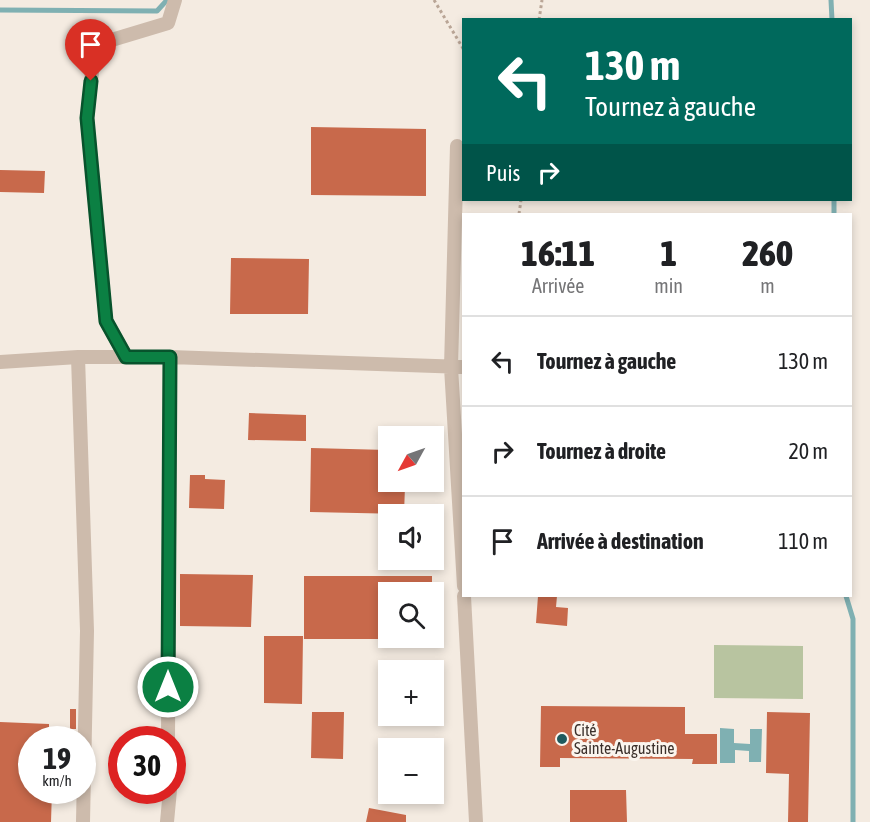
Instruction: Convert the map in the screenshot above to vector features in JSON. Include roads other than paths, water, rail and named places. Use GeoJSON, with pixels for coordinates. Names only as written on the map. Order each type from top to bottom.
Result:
{"type":"FeatureCollection","features":[{"type":"Feature","properties":{"kind":"street"},"geometry":{"type":"LineString","coordinates":[[126,357],[106,321],[87,118],[95,45],[168,23],[175,0]]}},
{"type":"Feature","properties":{"kind":"street"},"geometry":{"type":"LineString","coordinates":[[457,146],[457,367],[462,523]]}},
{"type":"Feature","properties":{"kind":"street"},"geometry":{"type":"LineString","coordinates":[[78,357],[87,631],[82,822]]}},
{"type":"Feature","properties":{"kind":"street"},"geometry":{"type":"LineString","coordinates":[[0,362],[78,357],[170,357],[457,367]]}},
{"type":"Feature","properties":{"kind":"street"},"geometry":{"type":"LineString","coordinates":[[168,726],[170,357]]}},
{"type":"Feature","properties":{"kind":"street"},"geometry":{"type":"LineString","coordinates":[[464,597],[476,822]]}},
{"type":"Feature","properties":{"kind":"street"},"geometry":{"type":"LineString","coordinates":[[167,822],[169,804]]}},
{"type":"Feature","properties":{"kind":"water"},"geometry":{"type":"Polygon","coordinates":[[[720,728],[734,729],[734,743],[750,744],[750,729],[762,729],[761,762],[749,762],[749,751],[735,750],[735,763],[720,763],[720,728]]]}},
{"type":"Feature","properties":{"kind":"waterway"},"geometry":{"type":"LineString","coordinates":[[0,10],[157,11],[167,0]]}},
{"type":"Feature","properties":{"kind":"waterway"},"geometry":{"type":"LineString","coordinates":[[831,0],[832,18]]}},
{"type":"Feature","properties":{"kind":"waterway"},"geometry":{"type":"LineString","coordinates":[[834,201],[834,213]]}},
{"type":"Feature","properties":{"kind":"waterway"},"geometry":{"type":"LineString","coordinates":[[846,597],[853,619],[853,822]]}},
{"type":"Feature","properties":{"kind":"place","name":"Cité Sainte-Augustine"},"geometry":{"type":"Point","coordinates":[562,739]}}]}
